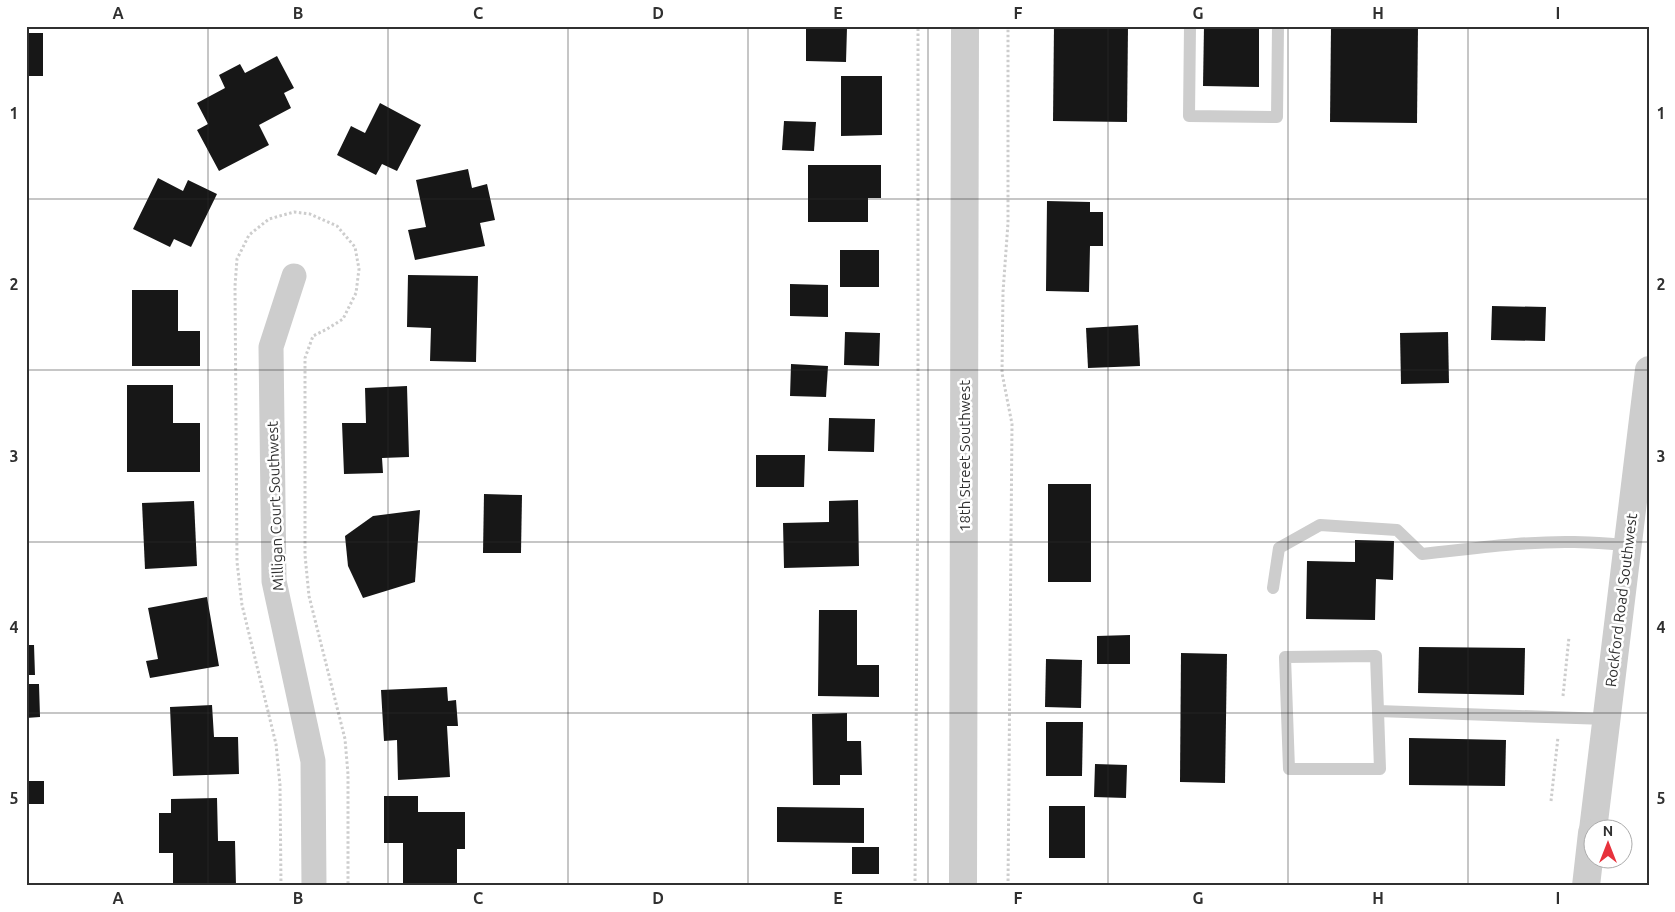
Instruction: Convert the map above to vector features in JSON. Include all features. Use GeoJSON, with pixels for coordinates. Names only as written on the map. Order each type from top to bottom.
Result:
{"type":"FeatureCollection","features":[{"type":"Feature","properties":{"kind":"street","name":"18th Street Southwest"},"geometry":{"type":"LineString","coordinates":[[963,886],[965,26]]}},
{"type":"Feature","properties":{"kind":"street","name":"Milligan Court Southwest"},"geometry":{"type":"LineString","coordinates":[[294,276],[271,346],[274,582],[313,761],[314,886]]}},
{"type":"Feature","properties":{"kind":"street","name":"Rockford Road Southwest"},"geometry":{"type":"LineString","coordinates":[[1594,820],[1648,384]]}},
{"type":"Feature","properties":{"kind":"street","name":"Rockford Road Southwest"},"geometry":{"type":"LineString","coordinates":[[1586,886],[1588,870]]}},
{"type":"Feature","properties":{"kind":"lane"},"geometry":{"type":"LineString","coordinates":[[1190,26],[1189,116],[1277,117],[1278,26]]}},
{"type":"Feature","properties":{"kind":"lane"},"geometry":{"type":"LineString","coordinates":[[1273,588],[1279,548],[1320,525],[1397,530],[1422,554],[1482,547],[1557,543],[1628,545]]}},
{"type":"Feature","properties":{"kind":"lane"},"geometry":{"type":"LineString","coordinates":[[1376,656],[1378,711],[1380,769],[1289,769],[1285,657],[1376,656]]}},
{"type":"Feature","properties":{"kind":"lane"},"geometry":{"type":"LineString","coordinates":[[1378,711],[1606,719]]}},
{"type":"Feature","properties":{"kind":"path"},"geometry":{"type":"LineString","coordinates":[[915,886],[918,480],[918,26]]}},
{"type":"Feature","properties":{"kind":"path"},"geometry":{"type":"LineString","coordinates":[[1008,26],[1008,223],[1003,292],[1002,373],[1012,424],[1008,886]]}},
{"type":"Feature","properties":{"kind":"building"},"geometry":{"type":"Polygon","coordinates":[[[806,26],[879,26],[879,29],[847,28],[846,62],[806,61],[806,26]]]}},
{"type":"Feature","properties":{"kind":"building"},"geometry":{"type":"Polygon","coordinates":[[[1054,26],[1128,26],[1127,122],[1053,121],[1054,26]]]}},
{"type":"Feature","properties":{"kind":"building"},"geometry":{"type":"Polygon","coordinates":[[[1204,26],[1259,26],[1259,87],[1203,86],[1204,26]]]}},
{"type":"Feature","properties":{"kind":"building"},"geometry":{"type":"Polygon","coordinates":[[[1331,26],[1418,26],[1417,123],[1330,122],[1331,26]]]}},
{"type":"Feature","properties":{"kind":"building"},"geometry":{"type":"Polygon","coordinates":[[[26,33],[43,33],[43,76],[26,76],[26,33]]]}},
{"type":"Feature","properties":{"kind":"building"},"geometry":{"type":"Polygon","coordinates":[[[277,56],[294,88],[284,93],[291,108],[259,125],[269,145],[219,171],[197,130],[208,124],[197,103],[225,88],[219,75],[240,64],[245,73],[277,56]]]}},
{"type":"Feature","properties":{"kind":"building"},"geometry":{"type":"Polygon","coordinates":[[[841,76],[882,76],[882,135],[841,136],[841,76]]]}},
{"type":"Feature","properties":{"kind":"building"},"geometry":{"type":"Polygon","coordinates":[[[380,103],[421,125],[397,171],[382,164],[376,175],[337,155],[351,126],[365,133],[380,103]]]}},
{"type":"Feature","properties":{"kind":"building"},"geometry":{"type":"Polygon","coordinates":[[[784,121],[816,122],[814,151],[782,150],[784,121]]]}},
{"type":"Feature","properties":{"kind":"building"},"geometry":{"type":"Polygon","coordinates":[[[808,165],[881,165],[881,198],[868,198],[868,222],[808,222],[808,165]]]}},
{"type":"Feature","properties":{"kind":"building"},"geometry":{"type":"Polygon","coordinates":[[[468,169],[472,188],[487,184],[495,220],[480,223],[485,246],[415,260],[408,230],[426,227],[416,180],[468,169]]]}},
{"type":"Feature","properties":{"kind":"building"},"geometry":{"type":"Polygon","coordinates":[[[158,178],[183,191],[188,180],[217,194],[191,247],[174,239],[170,247],[133,229],[158,178]]]}},
{"type":"Feature","properties":{"kind":"building"},"geometry":{"type":"Polygon","coordinates":[[[1047,201],[1090,202],[1090,212],[1103,212],[1103,246],[1090,246],[1089,292],[1046,291],[1047,201]]]}},
{"type":"Feature","properties":{"kind":"building"},"geometry":{"type":"Polygon","coordinates":[[[840,250],[879,250],[879,287],[840,287],[840,250]]]}},
{"type":"Feature","properties":{"kind":"building"},"geometry":{"type":"Polygon","coordinates":[[[408,275],[478,276],[476,362],[430,361],[431,328],[407,327],[408,275]]]}},
{"type":"Feature","properties":{"kind":"building"},"geometry":{"type":"Polygon","coordinates":[[[790,284],[828,285],[828,317],[790,316],[790,284]]]}},
{"type":"Feature","properties":{"kind":"building"},"geometry":{"type":"Polygon","coordinates":[[[132,290],[178,290],[178,331],[200,331],[200,366],[132,366],[132,290]]]}},
{"type":"Feature","properties":{"kind":"building"},"geometry":{"type":"Polygon","coordinates":[[[1492,306],[1546,307],[1545,341],[1491,340],[1492,306]]]}},
{"type":"Feature","properties":{"kind":"building"},"geometry":{"type":"Polygon","coordinates":[[[1138,325],[1140,366],[1088,368],[1086,328],[1138,325]]]}},
{"type":"Feature","properties":{"kind":"building"},"geometry":{"type":"Polygon","coordinates":[[[26,327],[28,327],[28,353],[26,353],[26,327]]]}},
{"type":"Feature","properties":{"kind":"building"},"geometry":{"type":"Polygon","coordinates":[[[845,332],[880,333],[879,366],[844,365],[845,332]]]}},
{"type":"Feature","properties":{"kind":"building"},"geometry":{"type":"Polygon","coordinates":[[[1448,332],[1449,383],[1401,384],[1400,333],[1448,332]]]}},
{"type":"Feature","properties":{"kind":"building"},"geometry":{"type":"Polygon","coordinates":[[[791,364],[828,366],[826,397],[790,396],[791,364]]]}},
{"type":"Feature","properties":{"kind":"building"},"geometry":{"type":"Polygon","coordinates":[[[127,385],[173,385],[173,423],[200,423],[200,472],[127,472],[127,385]]]}},
{"type":"Feature","properties":{"kind":"building"},"geometry":{"type":"Polygon","coordinates":[[[407,386],[409,457],[382,458],[383,473],[344,474],[342,423],[366,423],[365,388],[407,386]]]}},
{"type":"Feature","properties":{"kind":"building"},"geometry":{"type":"Polygon","coordinates":[[[829,418],[875,419],[874,452],[828,451],[829,418]]]}},
{"type":"Feature","properties":{"kind":"building"},"geometry":{"type":"Polygon","coordinates":[[[756,455],[805,455],[804,487],[756,487],[756,455]]]}},
{"type":"Feature","properties":{"kind":"building"},"geometry":{"type":"Polygon","coordinates":[[[1048,484],[1091,484],[1091,582],[1048,582],[1048,484]]]}},
{"type":"Feature","properties":{"kind":"building"},"geometry":{"type":"Polygon","coordinates":[[[484,494],[522,495],[521,553],[483,553],[484,494]]]}},
{"type":"Feature","properties":{"kind":"building"},"geometry":{"type":"Polygon","coordinates":[[[858,500],[859,566],[784,568],[783,523],[829,522],[829,501],[858,500]]]}},
{"type":"Feature","properties":{"kind":"building"},"geometry":{"type":"Polygon","coordinates":[[[194,501],[197,566],[145,569],[142,503],[194,501]]]}},
{"type":"Feature","properties":{"kind":"building"},"geometry":{"type":"Polygon","coordinates":[[[420,510],[415,582],[363,598],[348,566],[345,536],[373,516],[420,510]]]}},
{"type":"Feature","properties":{"kind":"building"},"geometry":{"type":"Polygon","coordinates":[[[1355,540],[1394,541],[1393,580],[1376,579],[1375,620],[1306,619],[1307,561],[1355,562],[1355,540]]]}},
{"type":"Feature","properties":{"kind":"building"},"geometry":{"type":"Polygon","coordinates":[[[207,597],[219,666],[150,678],[146,661],[158,659],[148,608],[207,597]]]}},
{"type":"Feature","properties":{"kind":"building"},"geometry":{"type":"Polygon","coordinates":[[[819,610],[857,610],[857,665],[879,665],[879,697],[818,696],[819,610]]]}},
{"type":"Feature","properties":{"kind":"building"},"geometry":{"type":"Polygon","coordinates":[[[1130,635],[1130,664],[1097,664],[1097,636],[1130,635]]]}},
{"type":"Feature","properties":{"kind":"building"},"geometry":{"type":"Polygon","coordinates":[[[26,645],[34,645],[35,675],[26,675],[26,645]]]}},
{"type":"Feature","properties":{"kind":"building"},"geometry":{"type":"Polygon","coordinates":[[[1419,647],[1525,648],[1524,695],[1418,693],[1419,647]]]}},
{"type":"Feature","properties":{"kind":"building"},"geometry":{"type":"Polygon","coordinates":[[[1181,653],[1227,654],[1225,783],[1180,782],[1181,653]]]}},
{"type":"Feature","properties":{"kind":"building"},"geometry":{"type":"Polygon","coordinates":[[[1046,659],[1082,660],[1081,708],[1045,707],[1046,659]]]}},
{"type":"Feature","properties":{"kind":"building"},"geometry":{"type":"Polygon","coordinates":[[[26,684],[39,684],[40,717],[26,718],[26,684]]]}},
{"type":"Feature","properties":{"kind":"building"},"geometry":{"type":"Polygon","coordinates":[[[447,687],[448,701],[456,700],[458,726],[447,726],[450,777],[398,780],[397,740],[384,741],[381,690],[447,687]]]}},
{"type":"Feature","properties":{"kind":"building"},"geometry":{"type":"Polygon","coordinates":[[[212,705],[214,737],[238,737],[239,774],[173,776],[170,707],[212,705]]]}},
{"type":"Feature","properties":{"kind":"building"},"geometry":{"type":"Polygon","coordinates":[[[847,713],[847,741],[861,741],[862,775],[840,775],[840,785],[813,785],[812,714],[847,713]]]}},
{"type":"Feature","properties":{"kind":"building"},"geometry":{"type":"Polygon","coordinates":[[[1046,722],[1083,722],[1082,776],[1046,776],[1046,722]]]}},
{"type":"Feature","properties":{"kind":"building"},"geometry":{"type":"Polygon","coordinates":[[[1409,738],[1506,740],[1505,786],[1409,785],[1409,738]]]}},
{"type":"Feature","properties":{"kind":"building"},"geometry":{"type":"Polygon","coordinates":[[[1095,764],[1127,765],[1126,798],[1094,797],[1095,764]]]}},
{"type":"Feature","properties":{"kind":"building"},"geometry":{"type":"Polygon","coordinates":[[[26,781],[44,781],[44,804],[26,804],[26,781]]]}},
{"type":"Feature","properties":{"kind":"building"},"geometry":{"type":"Polygon","coordinates":[[[384,796],[418,796],[418,812],[465,812],[465,849],[457,849],[457,884],[403,884],[403,843],[384,843],[384,796]]]}},
{"type":"Feature","properties":{"kind":"building"},"geometry":{"type":"Polygon","coordinates":[[[217,798],[218,841],[235,841],[236,886],[173,886],[173,853],[159,853],[159,813],[171,813],[171,799],[217,798]]]}},
{"type":"Feature","properties":{"kind":"building"},"geometry":{"type":"Polygon","coordinates":[[[1049,806],[1085,806],[1085,858],[1049,858],[1049,806]]]}},
{"type":"Feature","properties":{"kind":"building"},"geometry":{"type":"Polygon","coordinates":[[[777,807],[864,808],[864,843],[777,842],[777,807]]]}},
{"type":"Feature","properties":{"kind":"building"},"geometry":{"type":"Polygon","coordinates":[[[852,847],[879,847],[879,874],[852,874],[852,847]]]}}]}
